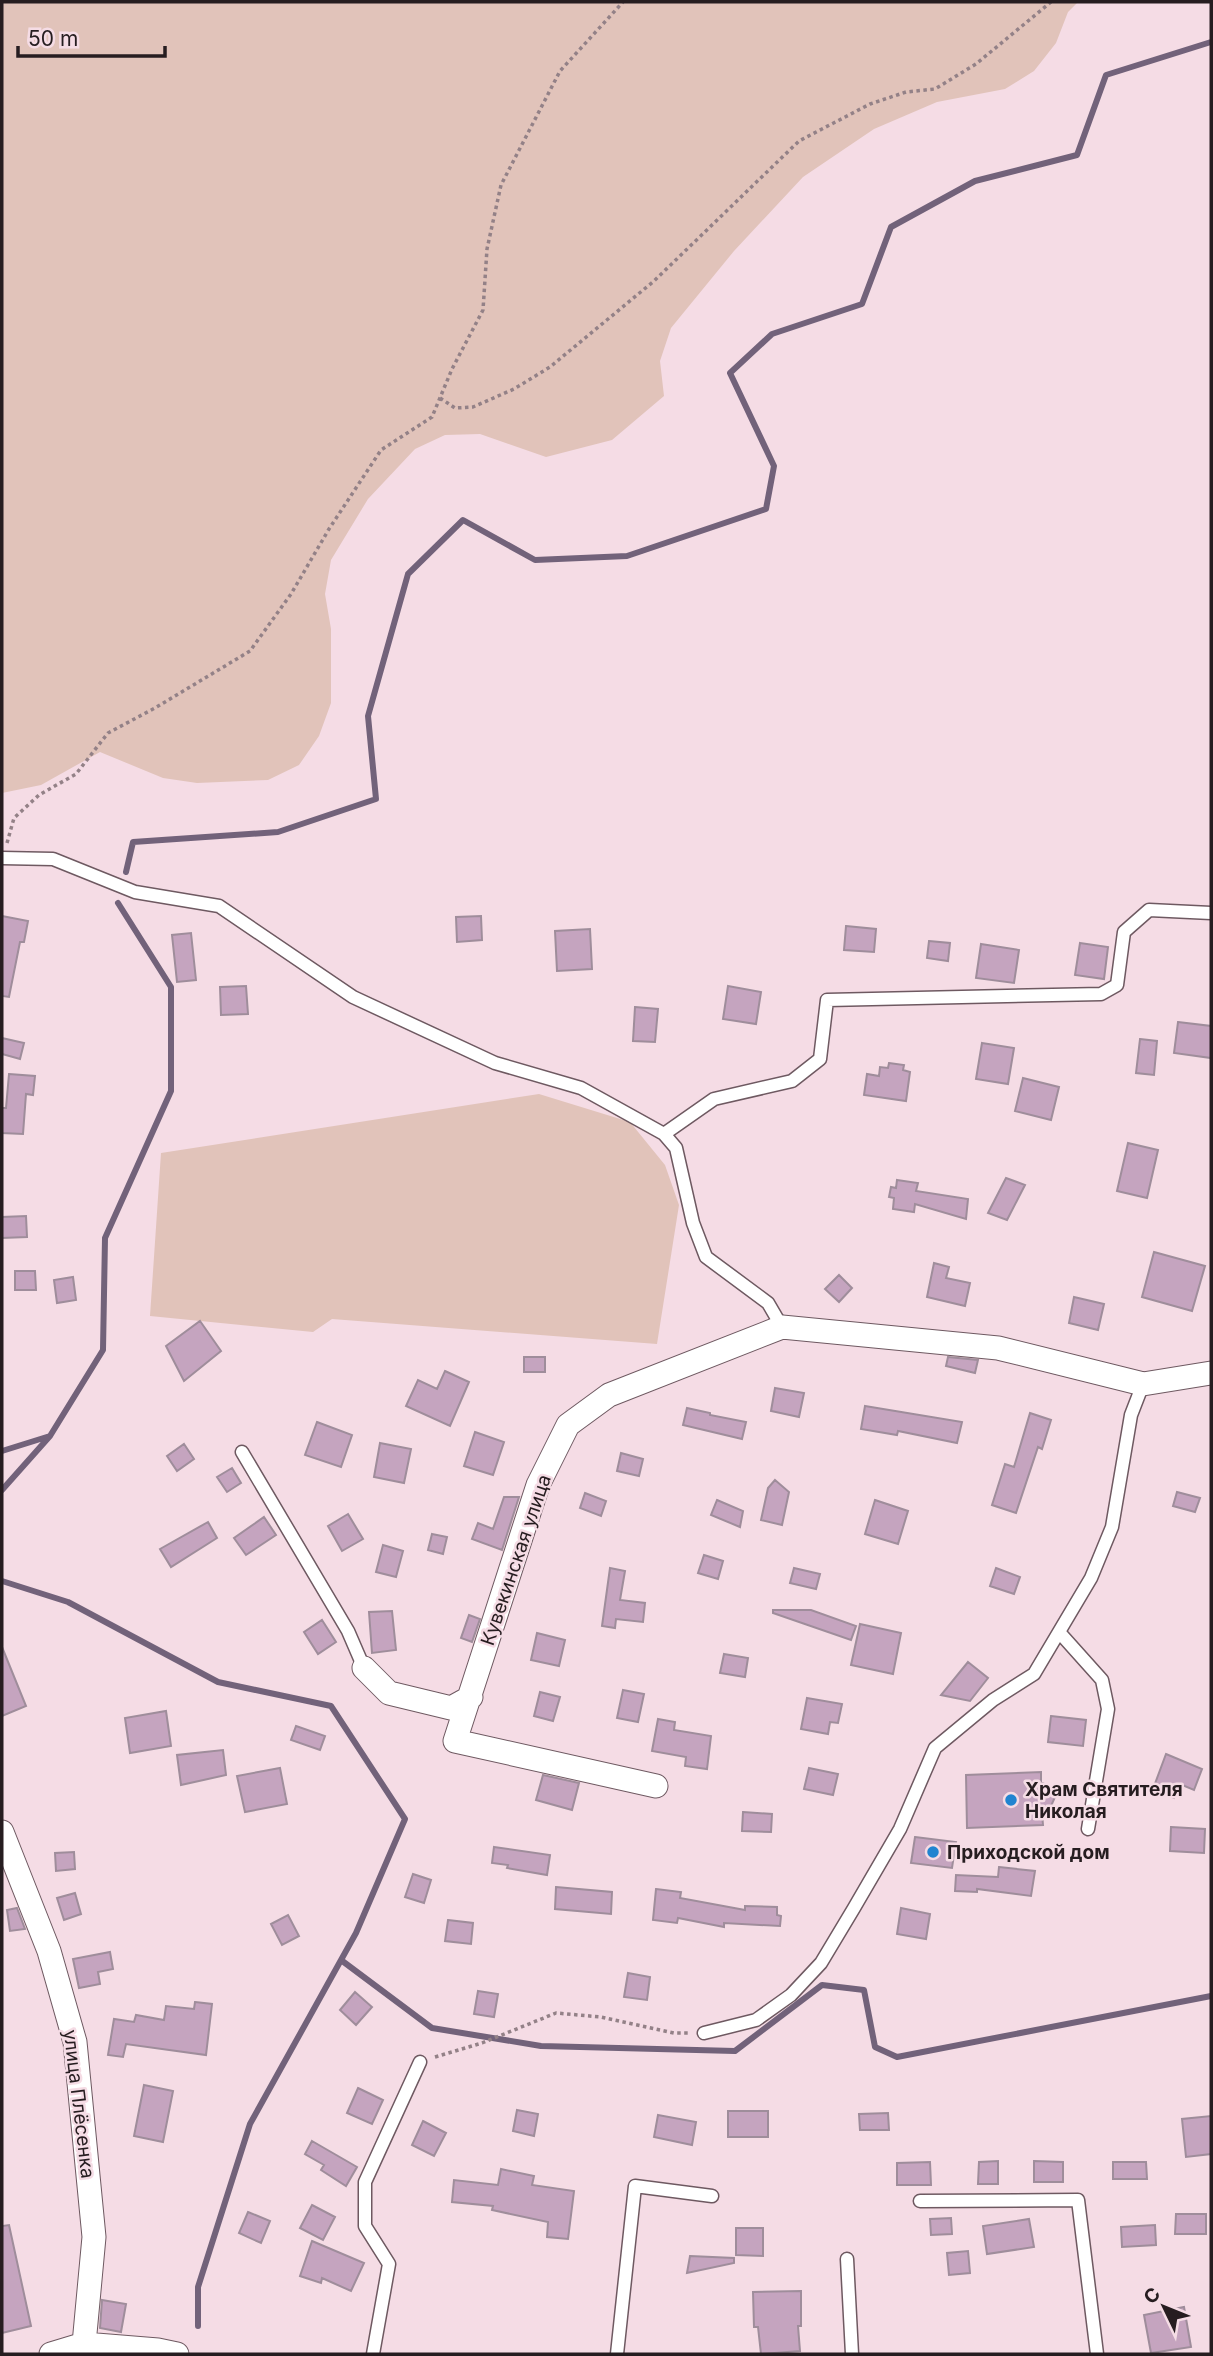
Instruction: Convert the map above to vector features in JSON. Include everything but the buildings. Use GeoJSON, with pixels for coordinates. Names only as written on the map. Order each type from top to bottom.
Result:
{"type":"FeatureCollection","features":[{"type":"Feature","properties":{"kind":"street","name":"Кувекинская улица"},"geometry":{"type":"LineString","coordinates":[[656,1786],[455,1741],[538,1485],[568,1425],[609,1395],[782,1327],[998,1348],[1143,1384],[1211,1373]]}},
{"type":"Feature","properties":{"kind":"street"},"geometry":{"type":"LineString","coordinates":[[364,1668],[389,1693],[451,1708],[471,1697]]}},
{"type":"Feature","properties":{"kind":"street","name":"улица Плёсенка"},"geometry":{"type":"LineString","coordinates":[[2,1832],[49,1951],[75,2042],[94,2237],[84,2344]]}},
{"type":"Feature","properties":{"kind":"street"},"geometry":{"type":"LineString","coordinates":[[51,2354],[84,2344],[177,2354]]}},
{"type":"Feature","properties":{"kind":"lane"},"geometry":{"type":"LineString","coordinates":[[2,858],[53,859],[135,892],[219,906],[353,997],[495,1063],[581,1088],[664,1133],[676,1148],[693,1223],[706,1257],[768,1303],[782,1327]]}},
{"type":"Feature","properties":{"kind":"lane"},"geometry":{"type":"LineString","coordinates":[[664,1133],[714,1100],[792,1081],[820,1059],[827,1000],[1101,994],[1118,985],[1124,932],[1149,910],[1211,914]]}},
{"type":"Feature","properties":{"kind":"lane"},"geometry":{"type":"LineString","coordinates":[[704,2033],[757,2020],[791,1995],[821,1963],[900,1829],[935,1748],[993,1700],[1034,1674],[1091,1578],[1112,1527],[1131,1415],[1143,1384]]}},
{"type":"Feature","properties":{"kind":"lane"},"geometry":{"type":"LineString","coordinates":[[242,1452],[348,1631],[364,1668]]}},
{"type":"Feature","properties":{"kind":"lane"},"geometry":{"type":"LineString","coordinates":[[1059,1632],[1102,1680],[1108,1709],[1088,1829]]}},
{"type":"Feature","properties":{"kind":"lane"},"geometry":{"type":"LineString","coordinates":[[373,2354],[389,2264],[365,2226],[365,2182],[420,2062]]}},
{"type":"Feature","properties":{"kind":"lane"},"geometry":{"type":"LineString","coordinates":[[617,2354],[635,2186],[712,2196]]}},
{"type":"Feature","properties":{"kind":"lane"},"geometry":{"type":"LineString","coordinates":[[920,2201],[1078,2200],[1097,2354]]}},
{"type":"Feature","properties":{"kind":"lane"},"geometry":{"type":"LineString","coordinates":[[847,2259],[852,2354]]}},
{"type":"Feature","properties":{"kind":"path"},"geometry":{"type":"LineString","coordinates":[[2,858],[14,818],[39,795],[76,774],[108,733],[250,651],[291,594],[381,450],[432,417],[452,369],[483,310],[487,250],[501,185],[560,71],[623,2]]}},
{"type":"Feature","properties":{"kind":"path"},"geometry":{"type":"LineString","coordinates":[[440,398],[455,408],[474,407],[514,389],[550,367],[654,281],[799,141],[870,104],[906,92],[935,89],[976,64],[1051,2]]}},
{"type":"Feature","properties":{"kind":"path"},"geometry":{"type":"LineString","coordinates":[[420,2062],[482,2043],[556,2013],[601,2017],[674,2033],[704,2033]]}},
{"type":"Feature","properties":{"kind":"shaded area"},"geometry":{"type":"Polygon","coordinates":[[[2,2],[1078,2],[1068,12],[1056,43],[1034,71],[1005,89],[937,102],[874,129],[803,177],[734,251],[671,328],[660,361],[664,396],[612,440],[546,457],[480,434],[445,435],[415,449],[368,499],[331,560],[325,594],[331,629],[331,703],[319,736],[299,765],[268,780],[197,783],[163,778],[100,752],[41,785],[2,793],[2,2]]]}},
{"type":"Feature","properties":{"kind":"shaded area"},"geometry":{"type":"Polygon","coordinates":[[[539,1094],[630,1122],[665,1165],[679,1205],[657,1344],[332,1319],[313,1332],[150,1316],[161,1153],[539,1094]]]}},
{"type":"Feature","properties":{"kind":"waterway"},"geometry":{"type":"LineString","coordinates":[[126,872],[133,842],[278,832],[376,799],[368,716],[408,574],[463,520],[535,560],[627,556],[766,509],[774,466],[730,373],[772,334],[862,304],[891,227],[975,181],[1077,155],[1106,75],[1211,42]]}},
{"type":"Feature","properties":{"kind":"waterway"},"geometry":{"type":"LineString","coordinates":[[2,1490],[50,1436],[103,1350],[105,1238],[171,1091],[171,987],[118,903]]}},
{"type":"Feature","properties":{"kind":"waterway"},"geometry":{"type":"LineString","coordinates":[[2,1451],[50,1436]]}},
{"type":"Feature","properties":{"kind":"waterway"},"geometry":{"type":"LineString","coordinates":[[2,1581],[68,1602],[218,1682],[331,1706],[405,1819],[356,1933],[250,2124],[198,2287],[198,2326]]}},
{"type":"Feature","properties":{"kind":"waterway"},"geometry":{"type":"LineString","coordinates":[[341,1960],[432,2028],[541,2046],[735,2051],[822,1985],[864,1990],[875,2047],[897,2057],[1211,1996]]}},
{"type":"Feature","properties":{"kind":"place","name":"Храм Святителя Николая"},"geometry":{"type":"Point","coordinates":[1011,1800]}},
{"type":"Feature","properties":{"kind":"place","name":"Приходской дом"},"geometry":{"type":"Point","coordinates":[933,1852]}}]}
